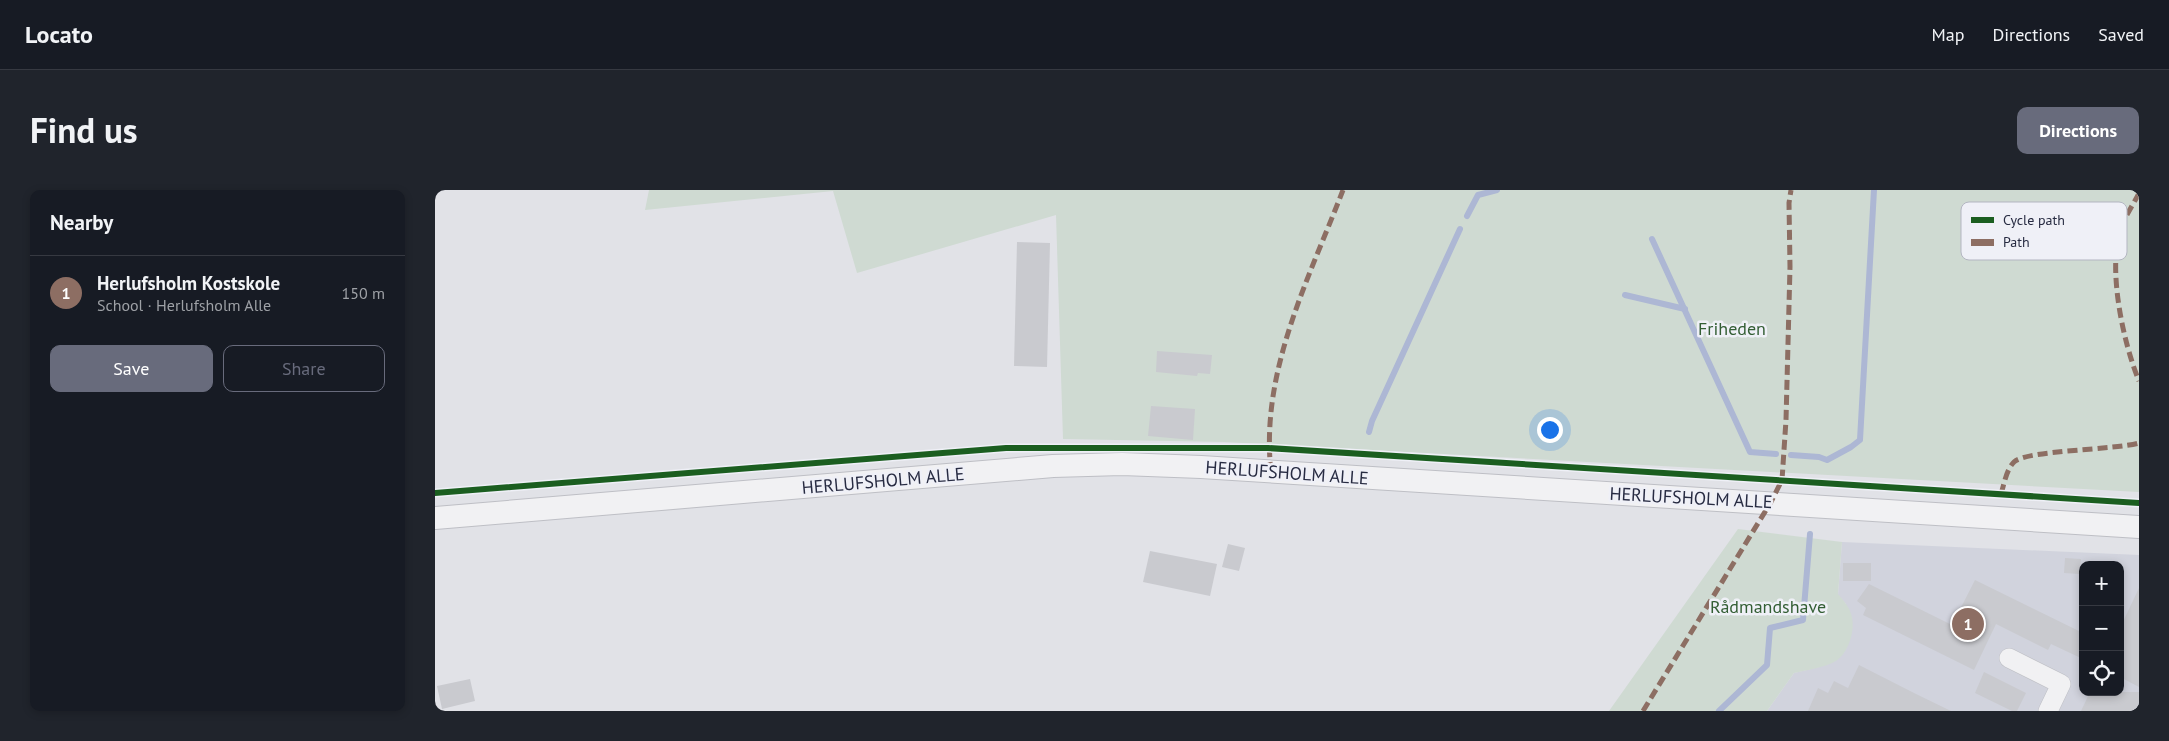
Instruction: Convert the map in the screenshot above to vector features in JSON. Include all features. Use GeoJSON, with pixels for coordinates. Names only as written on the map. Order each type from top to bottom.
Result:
{"type":"FeatureCollection","features":[{"type":"Feature","properties":{"kind":"street","name":"HERLUFSHOLM ALLE"},"geometry":{"type":"LineString","coordinates":[[435,518],[1043,467],[1121,464],[1201,467],[2139,527]]}},
{"type":"Feature","properties":{"kind":"street"},"geometry":{"type":"LineString","coordinates":[[2009,658],[2061,684],[2048,711]]}},
{"type":"Feature","properties":{"kind":"shaded area"},"geometry":{"type":"Polygon","coordinates":[[[1842,542],[2139,555],[2139,711],[1767,711],[1794,673],[1819,667],[1846,604],[1838,595],[1842,542]]]}},
{"type":"Feature","properties":{"kind":"green space","name":"Friheden"},"geometry":{"type":"Polygon","coordinates":[[[649,190],[2139,190],[2139,492],[1224,442],[1063,439],[1056,215],[857,273],[833,191],[645,210],[649,190]]]}},
{"type":"Feature","properties":{"kind":"green space","name":"Rådmandshave"},"geometry":{"type":"Polygon","coordinates":[[[1738,529],[1842,542],[1838,594],[1849,608],[1853,624],[1850,642],[1844,653],[1831,663],[1794,673],[1767,711],[1609,711],[1738,529]]]}},
{"type":"Feature","properties":{"kind":"building"},"geometry":{"type":"Polygon","coordinates":[[[1017,242],[1050,243],[1047,367],[1014,366],[1017,242]]]}},
{"type":"Feature","properties":{"kind":"building"},"geometry":{"type":"Polygon","coordinates":[[[1157,351],[1212,355],[1210,374],[1198,373],[1197,376],[1156,372],[1157,351]]]}},
{"type":"Feature","properties":{"kind":"building"},"geometry":{"type":"Polygon","coordinates":[[[1151,406],[1195,409],[1193,440],[1148,436],[1151,406]]]}},
{"type":"Feature","properties":{"kind":"building"},"geometry":{"type":"Polygon","coordinates":[[[1228,544],[1245,548],[1239,571],[1222,567],[1228,544]]]}},
{"type":"Feature","properties":{"kind":"building"},"geometry":{"type":"Polygon","coordinates":[[[1150,551],[1217,564],[1210,596],[1143,582],[1150,551]]]}},
{"type":"Feature","properties":{"kind":"building"},"geometry":{"type":"Polygon","coordinates":[[[2065,558],[2081,559],[2079,561],[2079,574],[2064,573],[2065,558]]]}},
{"type":"Feature","properties":{"kind":"building"},"geometry":{"type":"Polygon","coordinates":[[[1843,563],[1871,563],[1871,581],[1843,581],[1843,563]]]}},
{"type":"Feature","properties":{"kind":"building"},"geometry":{"type":"Polygon","coordinates":[[[1975,580],[2079,631],[2079,657],[2051,644],[2048,650],[1996,624],[1974,670],[1863,615],[1866,608],[1857,601],[1869,584],[1952,625],[1975,580]]]}},
{"type":"Feature","properties":{"kind":"building"},"geometry":{"type":"Polygon","coordinates":[[[2139,588],[2139,687],[2124,679],[2124,620],[2139,588]]]}},
{"type":"Feature","properties":{"kind":"building"},"geometry":{"type":"Polygon","coordinates":[[[1859,665],[1951,711],[1808,711],[1818,688],[1828,693],[1834,681],[1848,688],[1859,665]]]}},
{"type":"Feature","properties":{"kind":"building"},"geometry":{"type":"Polygon","coordinates":[[[1984,672],[2026,693],[2017,711],[2012,711],[1975,693],[1984,672]]]}},
{"type":"Feature","properties":{"kind":"building"},"geometry":{"type":"Polygon","coordinates":[[[470,679],[475,701],[442,709],[437,686],[470,679]]]}},
{"type":"Feature","properties":{"kind":"building"},"geometry":{"type":"Polygon","coordinates":[[[2124,692],[2139,692],[2139,711],[2081,711],[2088,696],[2124,696],[2124,692]]]}},
{"type":"Feature","properties":{"kind":"waterway"},"geometry":{"type":"LineString","coordinates":[[1467,216],[1478,195],[1497,190]]}},
{"type":"Feature","properties":{"kind":"waterway"},"geometry":{"type":"LineString","coordinates":[[1791,455],[1819,457],[1827,460],[1860,440],[1874,190]]}},
{"type":"Feature","properties":{"kind":"waterway"},"geometry":{"type":"LineString","coordinates":[[1369,432],[1372,421],[1460,229]]}},
{"type":"Feature","properties":{"kind":"waterway"},"geometry":{"type":"LineString","coordinates":[[1652,239],[1750,452],[1776,454]]}},
{"type":"Feature","properties":{"kind":"waterway"},"geometry":{"type":"LineString","coordinates":[[1625,295],[1685,309]]}},
{"type":"Feature","properties":{"kind":"waterway"},"geometry":{"type":"LineString","coordinates":[[1719,711],[1767,665],[1770,628],[1803,620],[1810,534]]}},
{"type":"Feature","properties":{"kind":"marked path"},"geometry":{"type":"LineString","coordinates":[[1271,472],[1270,435],[1273,399],[1280,363],[1302,293],[1343,190]]}},
{"type":"Feature","properties":{"kind":"marked path"},"geometry":{"type":"LineString","coordinates":[[1643,711],[1771,502],[1782,480],[1786,420],[1790,267],[1789,203],[1791,190]]}},
{"type":"Feature","properties":{"kind":"marked path"},"geometry":{"type":"LineString","coordinates":[[2127,214],[2139,193]]}},
{"type":"Feature","properties":{"kind":"marked path"},"geometry":{"type":"LineString","coordinates":[[2116,260],[2119,306],[2128,347],[2139,381]]}},
{"type":"Feature","properties":{"kind":"marked path"},"geometry":{"type":"LineString","coordinates":[[2001,494],[2009,469],[2014,462],[2022,458],[2139,443]]}},
{"type":"Feature","properties":{"kind":"cycle path"},"geometry":{"type":"LineString","coordinates":[[435,493],[1006,448],[1268,448],[2139,503]]}},
{"type":"Feature","properties":{"kind":"place","name":"Herlufsholm Kostskole"},"geometry":{"type":"Point","coordinates":[1968,624]}}]}
